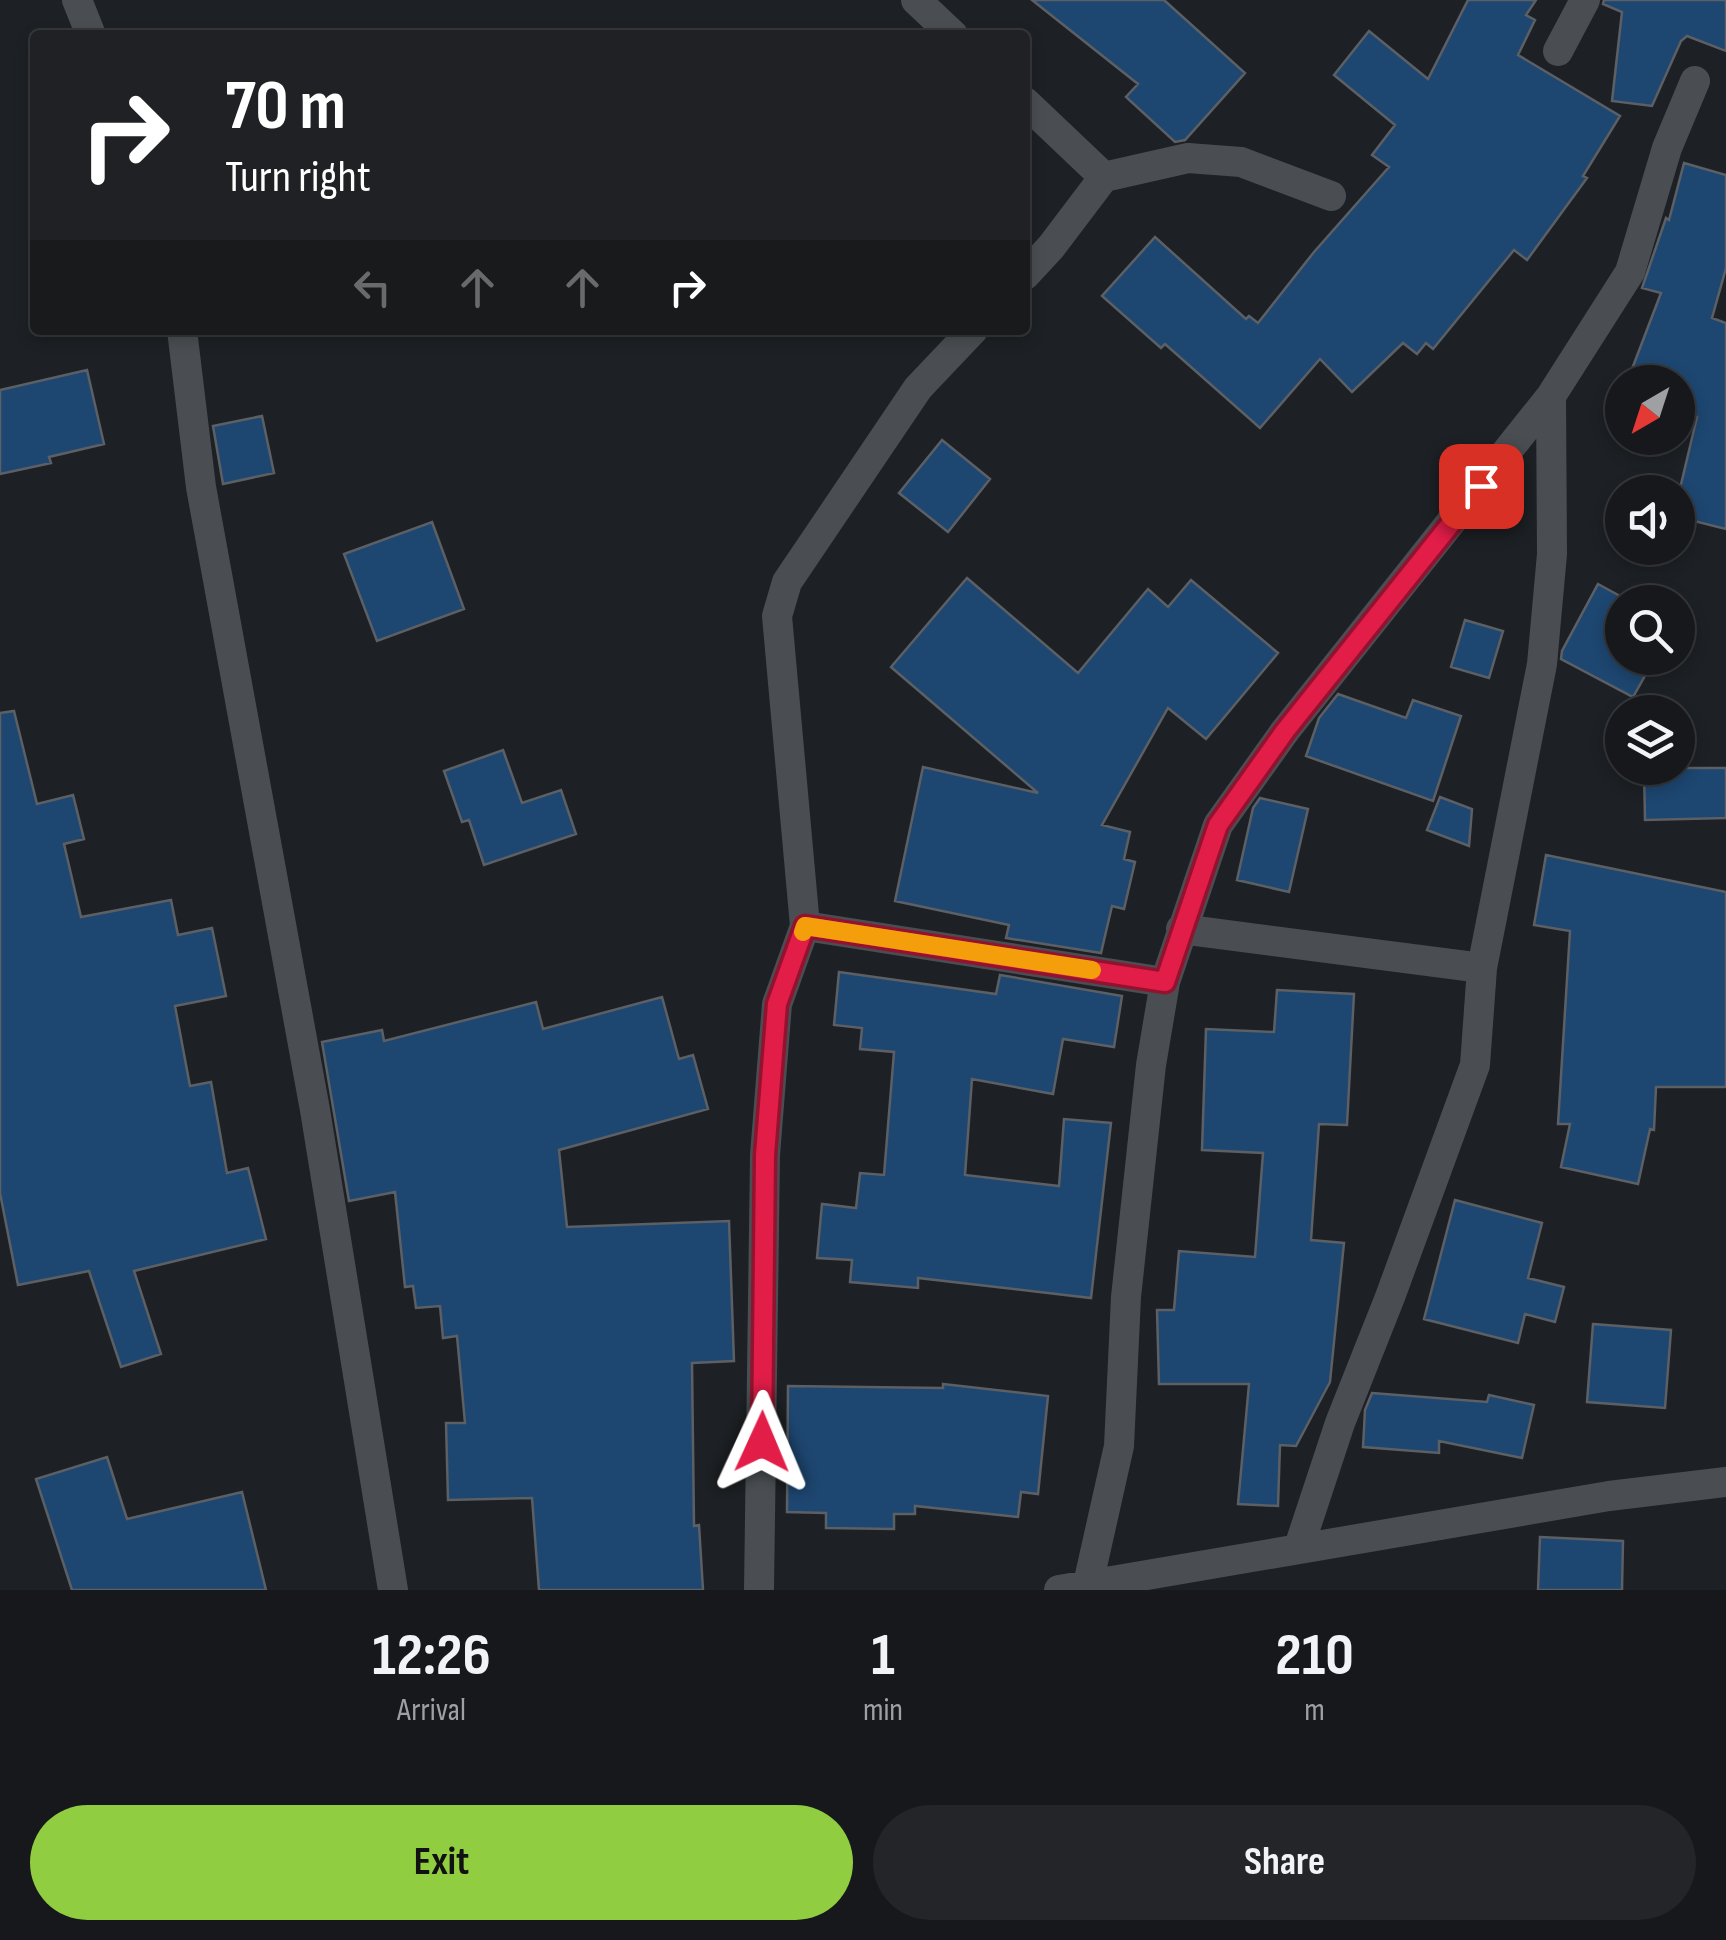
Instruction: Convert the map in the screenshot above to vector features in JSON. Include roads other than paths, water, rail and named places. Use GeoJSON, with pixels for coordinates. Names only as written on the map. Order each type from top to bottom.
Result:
{"type":"FeatureCollection","features":[{"type":"Feature","properties":{"kind":"street"},"geometry":{"type":"LineString","coordinates":[[77,0],[89,30]]}},
{"type":"Feature","properties":{"kind":"street"},"geometry":{"type":"LineString","coordinates":[[916,0],[948,30]]}},
{"type":"Feature","properties":{"kind":"street"},"geometry":{"type":"LineString","coordinates":[[1558,51],[1585,0]]}},
{"type":"Feature","properties":{"kind":"street"},"geometry":{"type":"LineString","coordinates":[[1695,80],[1667,148],[1630,272],[1551,396],[1285,731],[1218,825],[1165,982],[1151,1065],[1126,1297],[1118,1446],[1073,1587],[1609,1496],[1726,1482]]}},
{"type":"Feature","properties":{"kind":"street"},"geometry":{"type":"LineString","coordinates":[[1030,107],[1104,177]]}},
{"type":"Feature","properties":{"kind":"street"},"geometry":{"type":"LineString","coordinates":[[1030,270],[1104,177],[1188,158],[1242,162],[1331,196]]}},
{"type":"Feature","properties":{"kind":"street"},"geometry":{"type":"LineString","coordinates":[[183,335],[201,488],[315,1110],[394,1590]]}},
{"type":"Feature","properties":{"kind":"street"},"geometry":{"type":"LineString","coordinates":[[760,1590],[765,1155],[777,1004],[805,926],[777,616],[787,582],[918,388],[968,335]]}},
{"type":"Feature","properties":{"kind":"street"},"geometry":{"type":"LineString","coordinates":[[1299,1547],[1340,1423],[1475,1065],[1482,968],[1542,664],[1552,554],[1551,396]]}},
{"type":"Feature","properties":{"kind":"street"},"geometry":{"type":"LineString","coordinates":[[805,926],[1165,982]]}},
{"type":"Feature","properties":{"kind":"street"},"geometry":{"type":"LineString","coordinates":[[1181,929],[1482,968]]}}]}
